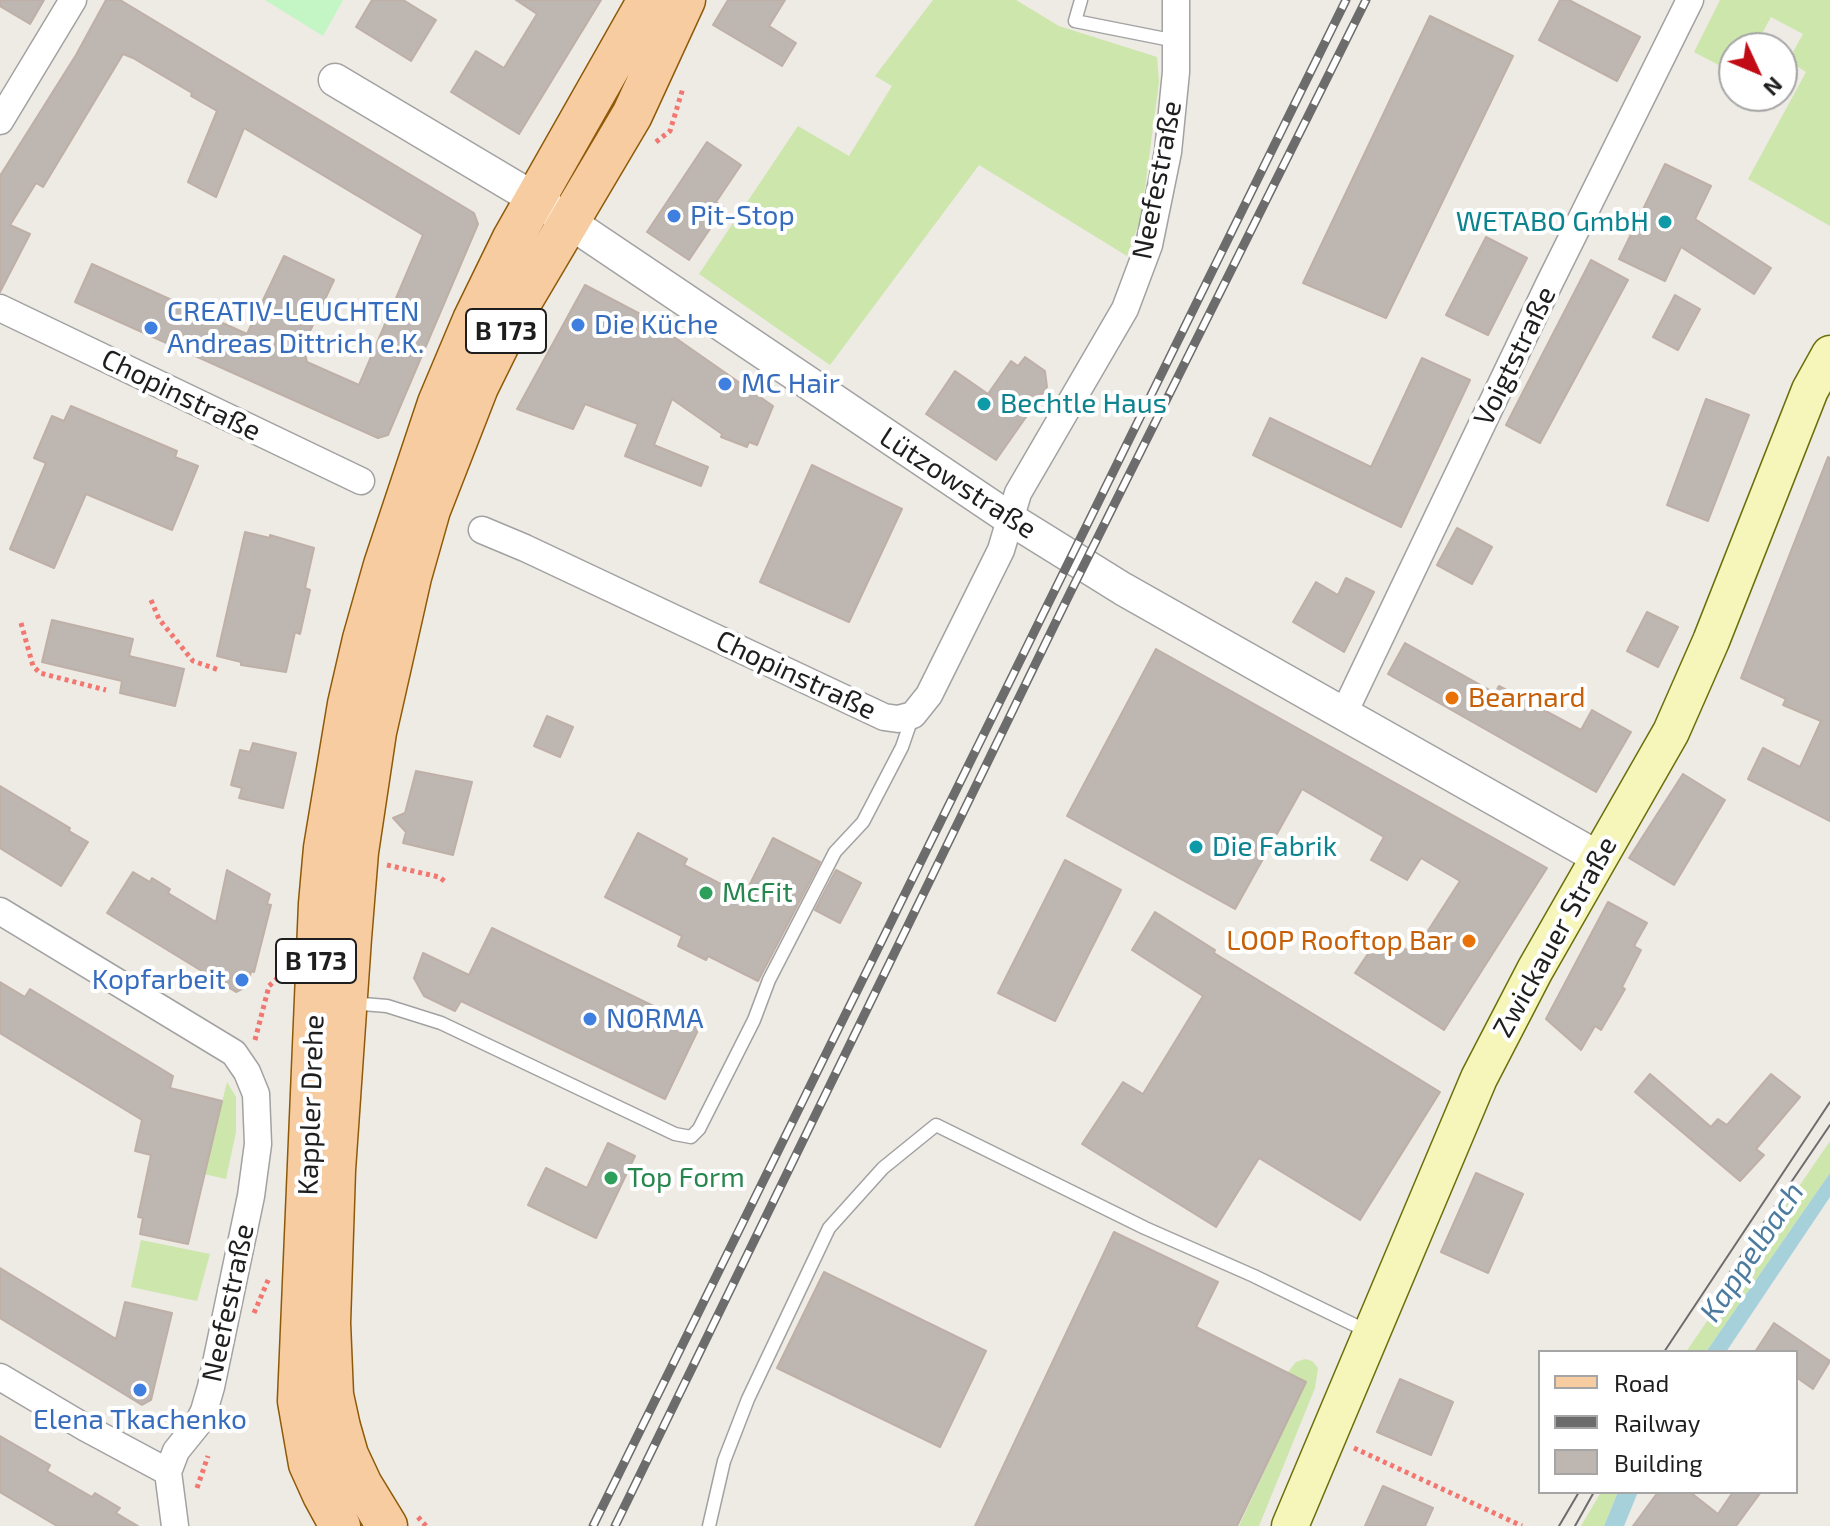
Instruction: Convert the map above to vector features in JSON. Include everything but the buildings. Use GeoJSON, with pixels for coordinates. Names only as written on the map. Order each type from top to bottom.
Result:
{"type":"FeatureCollection","features":[{"type":"Feature","properties":{"kind":"main road","name":"B 173"},"geometry":{"type":"LineString","coordinates":[[535,199],[648,0]]}},
{"type":"Feature","properties":{"kind":"main road","name":"B 173"},"geometry":{"type":"LineString","coordinates":[[569,221],[632,115],[685,0]]}},
{"type":"Feature","properties":{"kind":"main road","name":"Kappler Drehe"},"geometry":{"type":"LineString","coordinates":[[340,1526],[309,1464],[298,1401],[324,848],[337,764],[363,639],[438,403],[473,320],[535,199]]}},
{"type":"Feature","properties":{"kind":"main road","name":"Kappler Drehe"},"geometry":{"type":"LineString","coordinates":[[399,1518],[362,1485],[348,1455],[333,1395],[330,1323],[335,1170],[358,852],[376,732],[411,577],[430,510],[478,387],[513,316],[569,221]]}},
{"type":"Feature","properties":{"kind":"main road","name":"Zwickauer Straße"},"geometry":{"type":"LineString","coordinates":[[1290,1526],[1479,1078],[1535,970],[1671,732],[1711,641],[1804,404],[1827,365]]}},
{"type":"Feature","properties":{"kind":"street"},"geometry":{"type":"LineString","coordinates":[[0,121],[73,0]]}},
{"type":"Feature","properties":{"kind":"street","name":"Neefestraße"},"geometry":{"type":"LineString","coordinates":[[1012,520],[1018,493],[1125,309],[1149,245],[1168,152],[1178,41],[1176,0]]}},
{"type":"Feature","properties":{"kind":"street","name":"Voigtstraße"},"geometry":{"type":"LineString","coordinates":[[1344,713],[1542,298],[1690,0]]}},
{"type":"Feature","properties":{"kind":"street","name":"Lützowstraße"},"geometry":{"type":"LineString","coordinates":[[335,80],[535,199],[1012,520],[1123,589],[1599,858]]}},
{"type":"Feature","properties":{"kind":"street","name":"Chopinstraße"},"geometry":{"type":"LineString","coordinates":[[0,308],[361,481]]}},
{"type":"Feature","properties":{"kind":"street","name":"Chopinstraße"},"geometry":{"type":"LineString","coordinates":[[482,530],[884,717],[898,719],[913,715],[929,695],[1001,550],[1012,520]]}},
{"type":"Feature","properties":{"kind":"street"},"geometry":{"type":"LineString","coordinates":[[0,911],[234,1053],[247,1072]]}},
{"type":"Feature","properties":{"kind":"street","name":"Neefestraße"},"geometry":{"type":"LineString","coordinates":[[168,1472],[176,1451],[204,1411],[251,1196],[258,1132],[256,1094],[247,1072]]}},
{"type":"Feature","properties":{"kind":"street"},"geometry":{"type":"LineString","coordinates":[[0,1377],[168,1472],[175,1526]]}},
{"type":"Feature","properties":{"kind":"lane"},"geometry":{"type":"LineString","coordinates":[[1081,0],[1075,21],[1178,41]]}},
{"type":"Feature","properties":{"kind":"lane"},"geometry":{"type":"LineString","coordinates":[[347,1003],[387,1006],[441,1023],[675,1134],[691,1137],[699,1129],[754,1020],[769,980],[835,852],[863,822],[902,747],[913,715]]}},
{"type":"Feature","properties":{"kind":"lane"},"geometry":{"type":"LineString","coordinates":[[709,1526],[724,1461],[748,1399],[829,1228],[883,1168],[936,1125],[1145,1228],[1372,1333]]}},
{"type":"Feature","properties":{"kind":"path"},"geometry":{"type":"LineString","coordinates":[[649,154],[657,141],[670,131],[684,82]]}},
{"type":"Feature","properties":{"kind":"path"},"geometry":{"type":"LineString","coordinates":[[151,600],[159,619],[193,661],[219,670]]}},
{"type":"Feature","properties":{"kind":"path"},"geometry":{"type":"LineString","coordinates":[[21,623],[33,666],[40,673],[106,690]]}},
{"type":"Feature","properties":{"kind":"path"},"geometry":{"type":"LineString","coordinates":[[381,863],[439,877],[447,883]]}},
{"type":"Feature","properties":{"kind":"path"},"geometry":{"type":"LineString","coordinates":[[247,1072],[269,986],[283,973]]}},
{"type":"Feature","properties":{"kind":"path"},"geometry":{"type":"LineString","coordinates":[[1328,1436],[1522,1526]]}},
{"type":"Feature","properties":{"kind":"path"},"geometry":{"type":"LineString","coordinates":[[399,1518],[426,1526]]}},
{"type":"Feature","properties":{"kind":"green space"},"geometry":{"type":"Polygon","coordinates":[[[265,0],[343,0],[323,36],[265,0]]]}},
{"type":"Feature","properties":{"kind":"green space"},"geometry":{"type":"Polygon","coordinates":[[[933,0],[1016,0],[1059,26],[1157,57],[1159,82],[1141,218],[1127,256],[979,165],[830,365],[699,274],[798,126],[849,156],[892,86],[875,76],[933,0]]]}},
{"type":"Feature","properties":{"kind":"green space"},"geometry":{"type":"Polygon","coordinates":[[[1720,0],[1830,0],[1830,226],[1748,179],[1784,112],[1798,112],[1798,87],[1806,72],[1798,67],[1798,43],[1803,34],[1771,17],[1763,32],[1718,32],[1718,65],[1694,52],[1720,0]]]}},
{"type":"Feature","properties":{"kind":"green space"},"geometry":{"type":"Polygon","coordinates":[[[227,1082],[236,1097],[236,1132],[226,1179],[204,1174],[227,1082]]]}},
{"type":"Feature","properties":{"kind":"green space"},"geometry":{"type":"Polygon","coordinates":[[[1830,1141],[1830,1173],[1707,1350],[1687,1350],[1830,1141]]]}},
{"type":"Feature","properties":{"kind":"green space"},"geometry":{"type":"Polygon","coordinates":[[[141,1240],[210,1254],[197,1301],[131,1287],[141,1240]]]}},
{"type":"Feature","properties":{"kind":"green space"},"geometry":{"type":"Polygon","coordinates":[[[1305,1359],[1318,1368],[1315,1388],[1259,1526],[1239,1526],[1306,1382],[1288,1372],[1296,1362],[1305,1359]]]}},
{"type":"Feature","properties":{"kind":"green space"},"geometry":{"type":"Polygon","coordinates":[[[1600,1494],[1617,1494],[1604,1526],[1581,1526],[1600,1494]]]}},
{"type":"Feature","properties":{"kind":"water"},"geometry":{"type":"Polygon","coordinates":[[[1830,1173],[1830,1197],[1727,1350],[1707,1350],[1830,1173]]]}},
{"type":"Feature","properties":{"kind":"water"},"geometry":{"type":"Polygon","coordinates":[[[1617,1494],[1637,1494],[1624,1526],[1604,1526],[1617,1494]]]}},
{"type":"Feature","properties":{"kind":"tram line"},"geometry":{"type":"LineString","coordinates":[[1665,1350],[1830,1102]]}},
{"type":"Feature","properties":{"kind":"tram line"},"geometry":{"type":"LineString","coordinates":[[1726,1278],[1830,1125]]}},
{"type":"Feature","properties":{"kind":"tram line"},"geometry":{"type":"LineString","coordinates":[[1559,1526],[1578,1494]]}},
{"type":"Feature","properties":{"kind":"tram line"},"geometry":{"type":"LineString","coordinates":[[1575,1526],[1593,1494]]}},
{"type":"Feature","properties":{"kind":"railway"},"geometry":{"type":"LineString","coordinates":[[593,1526],[1346,0]]}},
{"type":"Feature","properties":{"kind":"railway"},"geometry":{"type":"LineString","coordinates":[[615,1526],[1071,591],[1366,0]]}},
{"type":"Feature","properties":{"kind":"place","name":"Pit-Stop"},"geometry":{"type":"Point","coordinates":[674,216]}},
{"type":"Feature","properties":{"kind":"place","name":"WETABO GmbH"},"geometry":{"type":"Point","coordinates":[1665,222]}},
{"type":"Feature","properties":{"kind":"place","name":"Die Küche"},"geometry":{"type":"Point","coordinates":[578,325]}},
{"type":"Feature","properties":{"kind":"place","name":"CREATIV-LEUCHTEN Andreas Dittrich e.K."},"geometry":{"type":"Point","coordinates":[151,328]}},
{"type":"Feature","properties":{"kind":"place","name":"MC Hair"},"geometry":{"type":"Point","coordinates":[725,384]}},
{"type":"Feature","properties":{"kind":"place","name":"Bechtle Haus"},"geometry":{"type":"Point","coordinates":[984,404]}},
{"type":"Feature","properties":{"kind":"place","name":"Bearnard"},"geometry":{"type":"Point","coordinates":[1452,698]}},
{"type":"Feature","properties":{"kind":"place","name":"Die Fabrik"},"geometry":{"type":"Point","coordinates":[1196,847]}},
{"type":"Feature","properties":{"kind":"place","name":"McFit"},"geometry":{"type":"Point","coordinates":[706,893]}},
{"type":"Feature","properties":{"kind":"place","name":"LOOP Rooftop Bar"},"geometry":{"type":"Point","coordinates":[1469,941]}},
{"type":"Feature","properties":{"kind":"place","name":"Kopfarbeit"},"geometry":{"type":"Point","coordinates":[242,980]}},
{"type":"Feature","properties":{"kind":"place","name":"NORMA"},"geometry":{"type":"Point","coordinates":[590,1019]}},
{"type":"Feature","properties":{"kind":"place","name":"Top Form"},"geometry":{"type":"Point","coordinates":[611,1178]}},
{"type":"Feature","properties":{"kind":"place","name":"Elena Tkachenko"},"geometry":{"type":"Point","coordinates":[140,1390]}},
{"type":"Feature","properties":{"kind":"water label","name":"Kappelbach"},"geometry":{"type":"Point","coordinates":[1752,1252]}}]}
